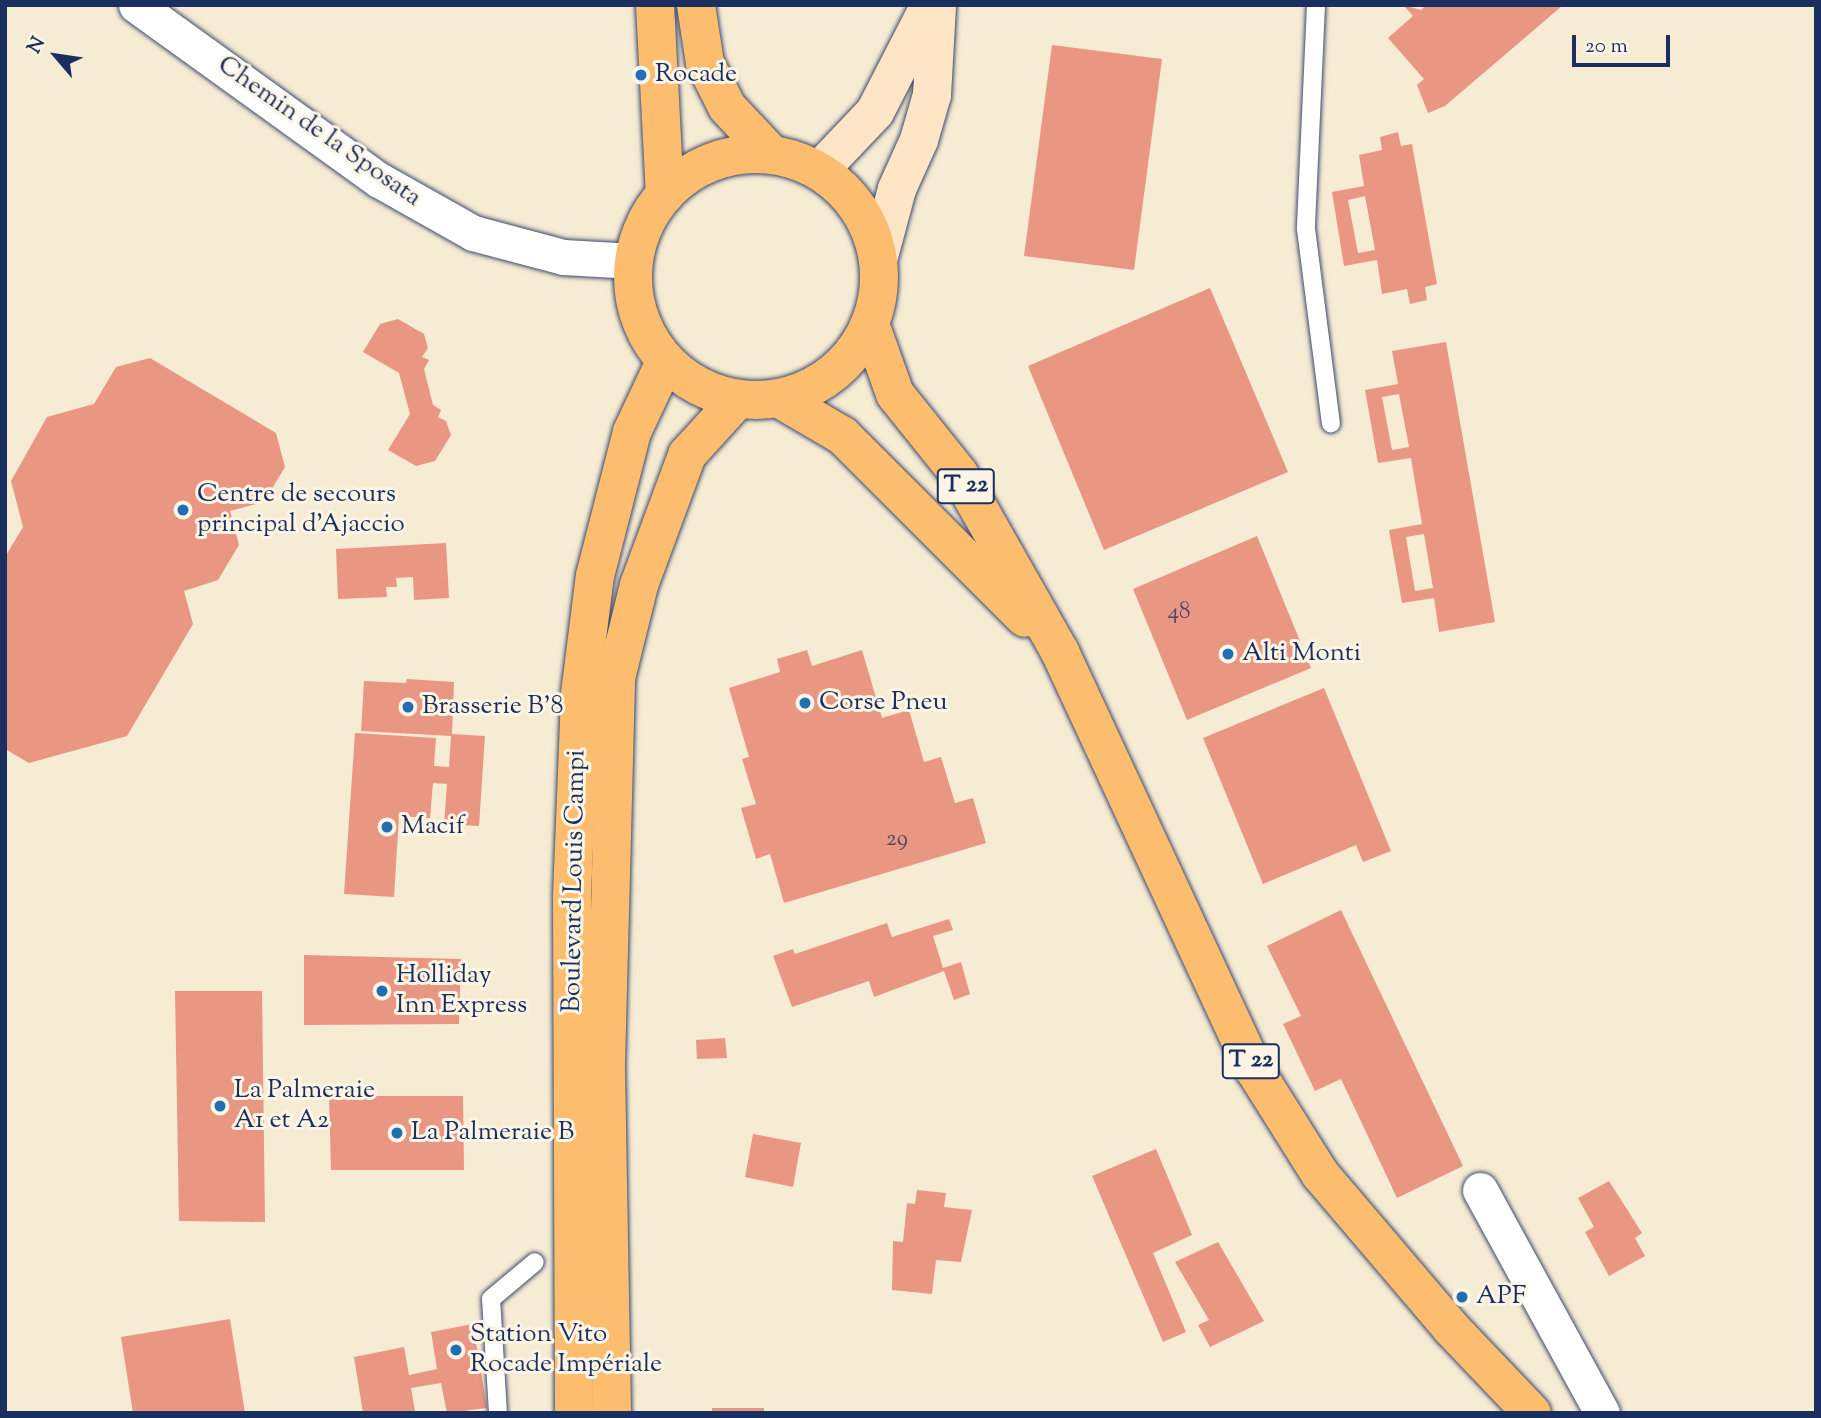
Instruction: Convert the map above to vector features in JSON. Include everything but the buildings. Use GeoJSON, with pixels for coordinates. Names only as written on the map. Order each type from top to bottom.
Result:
{"type":"FeatureCollection","features":[{"type":"Feature","properties":{"kind":"main road"},"geometry":{"type":"LineString","coordinates":[[655,5],[664,195]]}},
{"type":"Feature","properties":{"kind":"main road"},"geometry":{"type":"LineString","coordinates":[[696,5],[705,63],[727,107],[772,155]]}},
{"type":"Feature","properties":{"kind":"main road"},"geometry":{"type":"LineString","coordinates":[[819,170],[876,112],[930,5]]}},
{"type":"Feature","properties":{"kind":"main road"},"geometry":{"type":"LineString","coordinates":[[878,260],[897,189],[919,141],[932,95],[937,5]]}},
{"type":"Feature","properties":{"kind":"main road"},"geometry":{"type":"LineString","coordinates":[[742,155],[772,155],[819,170],[847,194],[868,224],[878,260],[879,287],[870,324],[854,352],[832,375],[780,399],[737,400],[698,386],[665,362],[645,332],[634,297],[634,261],[644,226],[664,195],[687,176],[713,162],[742,155]]}},
{"type":"Feature","properties":{"kind":"main road","name":"T 22"},"geometry":{"type":"LineString","coordinates":[[870,324],[895,394],[959,474],[1060,652],[1254,1069],[1320,1174],[1451,1328],[1532,1413]]}},
{"type":"Feature","properties":{"kind":"main road","name":"Boulevard Louis Campi"},"geometry":{"type":"LineString","coordinates":[[574,1413],[572,896],[580,694],[595,576],[632,432],[665,362]]}},
{"type":"Feature","properties":{"kind":"main road","name":"T 22"},"geometry":{"type":"LineString","coordinates":[[780,399],[843,436],[1060,652]]}},
{"type":"Feature","properties":{"kind":"main road","name":"Boulevard Louis Campi"},"geometry":{"type":"LineString","coordinates":[[612,1413],[606,1051],[616,678],[639,585],[687,455],[737,400]]}},
{"type":"Feature","properties":{"kind":"street","name":"Chemin de la Sposata"},"geometry":{"type":"LineString","coordinates":[[136,5],[379,180],[473,233],[563,257],[634,261]]}},
{"type":"Feature","properties":{"kind":"street"},"geometry":{"type":"LineString","coordinates":[[1480,1190],[1602,1413]]}},
{"type":"Feature","properties":{"kind":"lane"},"geometry":{"type":"LineString","coordinates":[[1316,5],[1306,229],[1331,423]]}},
{"type":"Feature","properties":{"kind":"lane"},"geometry":{"type":"LineString","coordinates":[[498,1413],[491,1299],[535,1262]]}},
{"type":"Feature","properties":{"kind":"place","name":"Rocade"},"geometry":{"type":"Point","coordinates":[641,75]}},
{"type":"Feature","properties":{"kind":"place","name":"Centre de secours principal d'Ajaccio"},"geometry":{"type":"Point","coordinates":[183,510]}},
{"type":"Feature","properties":{"kind":"place","name":"Alti Monti"},"geometry":{"type":"Point","coordinates":[1228,654]}},
{"type":"Feature","properties":{"kind":"place","name":"Corse Pneu"},"geometry":{"type":"Point","coordinates":[805,703]}},
{"type":"Feature","properties":{"kind":"place","name":"Brasserie B'8"},"geometry":{"type":"Point","coordinates":[408,707]}},
{"type":"Feature","properties":{"kind":"place","name":"Macif"},"geometry":{"type":"Point","coordinates":[387,827]}},
{"type":"Feature","properties":{"kind":"place","name":"Holliday Inn Express"},"geometry":{"type":"Point","coordinates":[382,991]}},
{"type":"Feature","properties":{"kind":"place","name":"La Palmeraie A1 et A2"},"geometry":{"type":"Point","coordinates":[220,1106]}},
{"type":"Feature","properties":{"kind":"place","name":"La Palmeraie B"},"geometry":{"type":"Point","coordinates":[397,1133]}},
{"type":"Feature","properties":{"kind":"place","name":"APF"},"geometry":{"type":"Point","coordinates":[1462,1297]}},
{"type":"Feature","properties":{"kind":"place","name":"Station Vito Rocade Impériale"},"geometry":{"type":"Point","coordinates":[456,1350]}}]}
